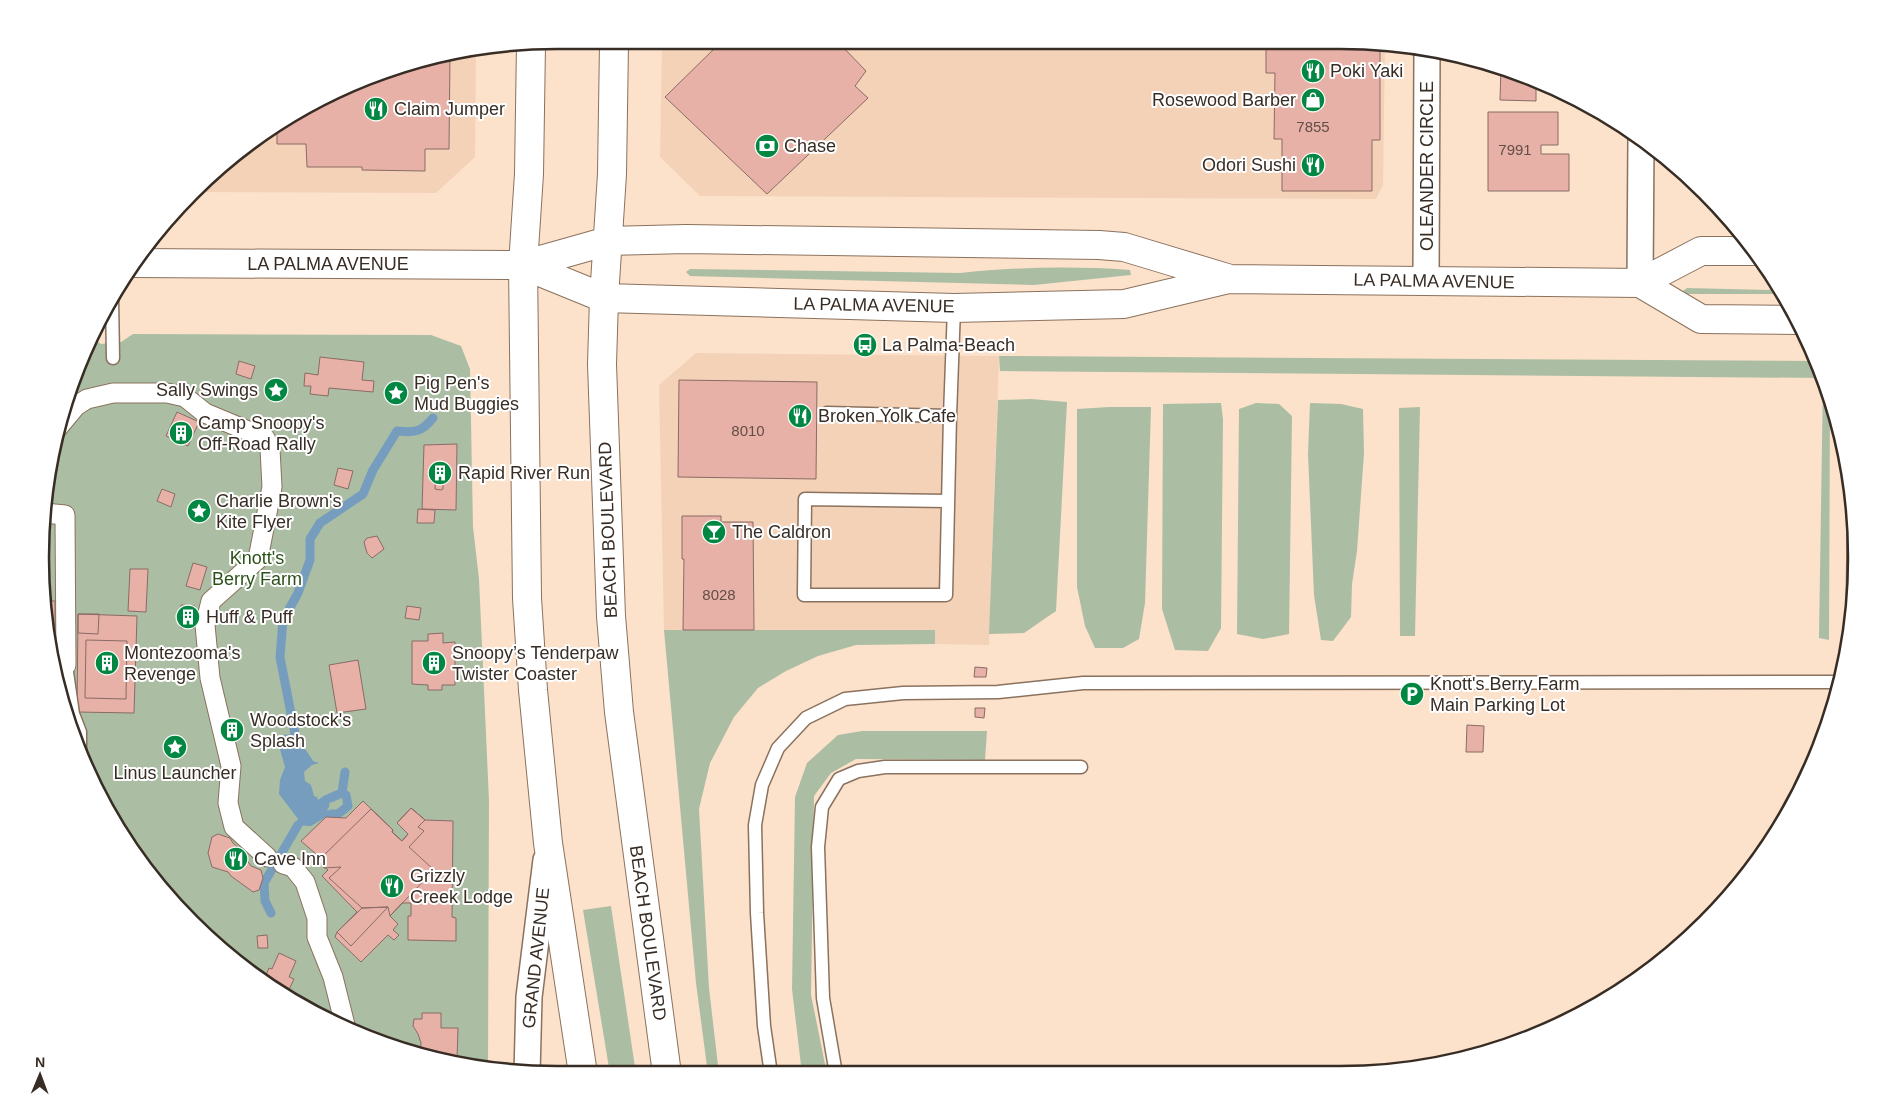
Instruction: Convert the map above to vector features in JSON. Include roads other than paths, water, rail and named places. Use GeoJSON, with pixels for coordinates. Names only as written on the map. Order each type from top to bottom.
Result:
{"type":"FeatureCollection","features":[{"type":"Feature","properties":{"kind":"main road","name":"BEACH BOULEVARD"},"geometry":{"type":"LineString","coordinates":[[614,49],[612,174],[602,364],[610,587],[619,712],[666,1066]]}},
{"type":"Feature","properties":{"kind":"main road"},"geometry":{"type":"LineString","coordinates":[[531,50],[529,174],[523,265],[527,598],[532,690],[548,843],[581,1066]]}},
{"type":"Feature","properties":{"kind":"main road","name":"LA PALMA AVENUE"},"geometry":{"type":"LineString","coordinates":[[143,263],[523,265],[608,241],[686,240],[1099,245],[1124,247],[1229,279]]}},
{"type":"Feature","properties":{"kind":"main road","name":"LA PALMA AVENUE"},"geometry":{"type":"LineString","coordinates":[[523,265],[604,298],[954,308],[1124,304],[1229,279],[1640,283],[1701,251],[1745,251]]}},
{"type":"Feature","properties":{"kind":"main road","name":"LA PALMA AVENUE"},"geometry":{"type":"LineString","coordinates":[[1640,283],[1701,319],[1789,320]]}},
{"type":"Feature","properties":{"kind":"street","name":"OLEANDER CIRCLE"},"geometry":{"type":"LineString","coordinates":[[1426,280],[1427,57]]}},
{"type":"Feature","properties":{"kind":"street"},"geometry":{"type":"LineString","coordinates":[[1640,283],[1641,148]]}},
{"type":"Feature","properties":{"kind":"street"},"geometry":{"type":"LineString","coordinates":[[70,413],[76,406],[87,399],[113,393],[167,393],[185,397],[205,413],[265,438],[270,449],[272,487],[258,559],[212,601],[205,625],[210,678],[231,766],[228,803],[234,827],[275,861],[293,867],[305,882],[317,918],[317,937],[333,977],[344,1019]]}},
{"type":"Feature","properties":{"kind":"street"},"geometry":{"type":"LineString","coordinates":[[51,514],[65,515],[66,665]]}},
{"type":"Feature","properties":{"kind":"street","name":"GRAND AVENUE"},"geometry":{"type":"LineString","coordinates":[[527,1065],[529,997],[548,843]]}},
{"type":"Feature","properties":{"kind":"lane"},"geometry":{"type":"LineString","coordinates":[[948,501],[805,499],[804,595],[946,595],[954,308]]}},
{"type":"Feature","properties":{"kind":"lane"},"geometry":{"type":"LineString","coordinates":[[112,312],[113,358]]}},
{"type":"Feature","properties":{"kind":"lane"},"geometry":{"type":"LineString","coordinates":[[827,413],[950,416]]}},
{"type":"Feature","properties":{"kind":"lane"},"geometry":{"type":"LineString","coordinates":[[66,665],[72,709]]}},
{"type":"Feature","properties":{"kind":"lane"},"geometry":{"type":"LineString","coordinates":[[770,1066],[764,1026],[757,913],[755,825],[762,785],[778,748],[800,724],[806,718],[845,700],[903,693],[998,692],[1083,683],[1833,682]]}},
{"type":"Feature","properties":{"kind":"lane"},"geometry":{"type":"LineString","coordinates":[[835,1066],[823,998],[818,847],[822,807],[839,778],[858,771],[885,767],[1081,767]]}},
{"type":"Feature","properties":{"kind":"water"},"geometry":{"type":"Polygon","coordinates":[[[295,734],[313,761],[319,763],[312,765],[304,772],[305,781],[311,785],[314,796],[318,800],[325,795],[330,795],[327,810],[333,816],[326,817],[311,826],[295,825],[298,819],[279,794],[280,780],[285,767],[279,746],[280,736],[295,734]]]}},
{"type":"Feature","properties":{"kind":"waterway"},"geometry":{"type":"LineString","coordinates":[[295,734],[280,657],[283,620],[298,593],[310,560],[310,539],[320,523],[363,494],[373,470],[397,431],[417,431],[433,418]]}},
{"type":"Feature","properties":{"kind":"waterway"},"geometry":{"type":"LineString","coordinates":[[330,798],[342,793],[345,772]]}},
{"type":"Feature","properties":{"kind":"waterway"},"geometry":{"type":"LineString","coordinates":[[331,814],[338,814],[348,806],[346,795],[342,793]]}},
{"type":"Feature","properties":{"kind":"waterway"},"geometry":{"type":"LineString","coordinates":[[271,913],[265,901],[264,883],[298,825]]}},
{"type":"Feature","properties":{"kind":"place","name":"Poki Yaki"},"geometry":{"type":"Point","coordinates":[1313,71]}},
{"type":"Feature","properties":{"kind":"place","name":"Rosewood Barber"},"geometry":{"type":"Point","coordinates":[1313,100]}},
{"type":"Feature","properties":{"kind":"place","name":"Claim Jumper"},"geometry":{"type":"Point","coordinates":[376,109]}},
{"type":"Feature","properties":{"kind":"place","name":"Chase"},"geometry":{"type":"Point","coordinates":[767,146]}},
{"type":"Feature","properties":{"kind":"place","name":"Odori Sushi"},"geometry":{"type":"Point","coordinates":[1313,165]}},
{"type":"Feature","properties":{"kind":"place","name":"La Palma-Beach"},"geometry":{"type":"Point","coordinates":[865,345]}},
{"type":"Feature","properties":{"kind":"place","name":"Sally Swings"},"geometry":{"type":"Point","coordinates":[276,390]}},
{"type":"Feature","properties":{"kind":"place","name":"Pig Pen's Mud Buggies"},"geometry":{"type":"Point","coordinates":[396,393]}},
{"type":"Feature","properties":{"kind":"place","name":"Broken Yolk Cafe"},"geometry":{"type":"Point","coordinates":[800,416]}},
{"type":"Feature","properties":{"kind":"place","name":"Camp Snoopy's Off-Road Rally"},"geometry":{"type":"Point","coordinates":[181,433]}},
{"type":"Feature","properties":{"kind":"place","name":"Rapid River Run"},"geometry":{"type":"Point","coordinates":[440,473]}},
{"type":"Feature","properties":{"kind":"place","name":"Charlie Brown's Kite Flyer"},"geometry":{"type":"Point","coordinates":[199,511]}},
{"type":"Feature","properties":{"kind":"place","name":"The Caldron"},"geometry":{"type":"Point","coordinates":[714,532]}},
{"type":"Feature","properties":{"kind":"place","name":"Huff & Puff"},"geometry":{"type":"Point","coordinates":[188,617]}},
{"type":"Feature","properties":{"kind":"place","name":"Montezooma's Revenge"},"geometry":{"type":"Point","coordinates":[107,663]}},
{"type":"Feature","properties":{"kind":"place","name":"Snoopy’s Tenderpaw Twister Coaster"},"geometry":{"type":"Point","coordinates":[434,663]}},
{"type":"Feature","properties":{"kind":"place","name":"Knott's Berry Farm Main Parking Lot"},"geometry":{"type":"Point","coordinates":[1412,694]}},
{"type":"Feature","properties":{"kind":"place","name":"Woodstock's Splash"},"geometry":{"type":"Point","coordinates":[232,730]}},
{"type":"Feature","properties":{"kind":"place","name":"Linus Launcher"},"geometry":{"type":"Point","coordinates":[175,747]}},
{"type":"Feature","properties":{"kind":"place","name":"Cave Inn"},"geometry":{"type":"Point","coordinates":[236,859]}},
{"type":"Feature","properties":{"kind":"place","name":"Grizzly Creek Lodge"},"geometry":{"type":"Point","coordinates":[392,886]}},
{"type":"Feature","properties":{"kind":"park label","name":"Knott's Berry Farm"},"geometry":{"type":"Point","coordinates":[257,568]}}]}
